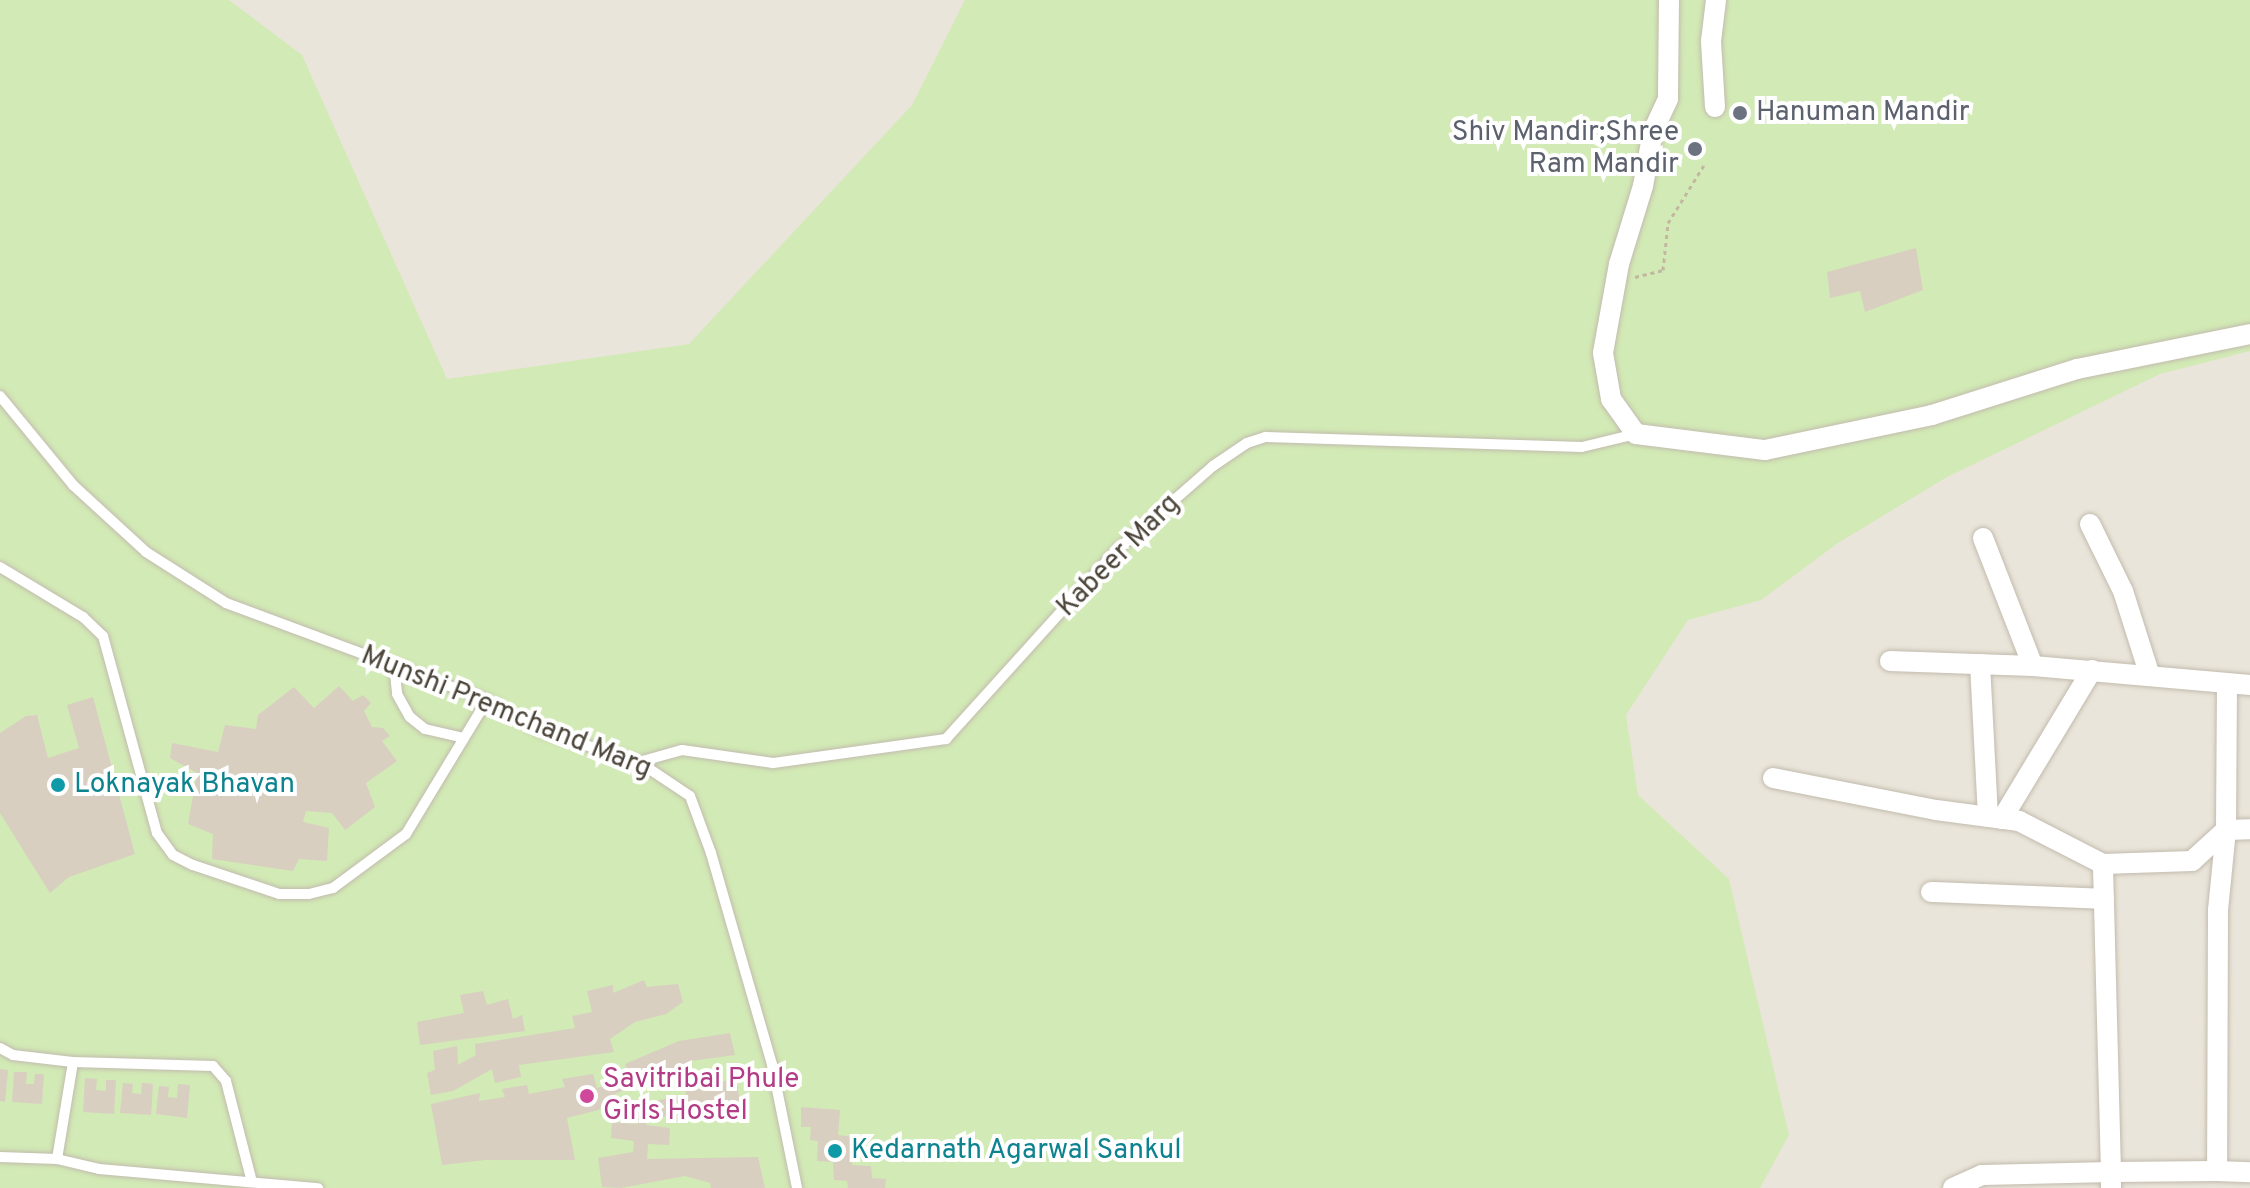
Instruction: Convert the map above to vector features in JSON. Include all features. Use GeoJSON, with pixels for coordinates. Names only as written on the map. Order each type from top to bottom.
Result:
{"type":"FeatureCollection","features":[{"type":"Feature","properties":{"kind":"street"},"geometry":{"type":"LineString","coordinates":[[1669,0],[1668,99],[1653,131],[1643,186],[1616,280],[1603,353],[1611,399],[1636,434],[1765,450],[1932,415],[2077,369],[2250,334]]}},
{"type":"Feature","properties":{"kind":"street"},"geometry":{"type":"LineString","coordinates":[[1715,107],[1711,41],[1716,0]]}},
{"type":"Feature","properties":{"kind":"street"},"geometry":{"type":"LineString","coordinates":[[2090,524],[2123,591],[2150,676]]}},
{"type":"Feature","properties":{"kind":"street"},"geometry":{"type":"LineString","coordinates":[[1983,538],[2033,666]]}},
{"type":"Feature","properties":{"kind":"street"},"geometry":{"type":"LineString","coordinates":[[1890,661],[2033,666],[2250,685]]}},
{"type":"Feature","properties":{"kind":"street"},"geometry":{"type":"LineString","coordinates":[[1980,664],[1995,818]]}},
{"type":"Feature","properties":{"kind":"street"},"geometry":{"type":"LineString","coordinates":[[1995,818],[2092,670]]}},
{"type":"Feature","properties":{"kind":"street"},"geometry":{"type":"LineString","coordinates":[[2217,1171],[2218,910],[2226,830],[2227,684]]}},
{"type":"Feature","properties":{"kind":"street"},"geometry":{"type":"LineString","coordinates":[[1773,778],[2019,821],[2103,864],[2192,861],[2226,830],[2250,829]]}},
{"type":"Feature","properties":{"kind":"street"},"geometry":{"type":"LineString","coordinates":[[2103,864],[2111,1180]]}},
{"type":"Feature","properties":{"kind":"street"},"geometry":{"type":"LineString","coordinates":[[1931,892],[2104,899]]}},
{"type":"Feature","properties":{"kind":"street"},"geometry":{"type":"LineString","coordinates":[[1953,1188],[1982,1175],[2111,1180],[2217,1171],[2250,1172]]}},
{"type":"Feature","properties":{"kind":"lane","name":"Munshi Premchand Marg"},"geometry":{"type":"LineString","coordinates":[[0,396],[73,485],[146,552],[226,603],[487,700],[538,730],[639,762],[690,796],[711,853],[772,1065],[797,1188]]}},
{"type":"Feature","properties":{"kind":"lane","name":"Kabeer Marg"},"geometry":{"type":"LineString","coordinates":[[639,762],[682,750],[773,763],[946,739],[1117,550],[1213,466],[1247,443],[1266,437],[1582,447],[1636,434]]}},
{"type":"Feature","properties":{"kind":"lane"},"geometry":{"type":"LineString","coordinates":[[0,567],[83,617],[103,636],[157,833],[173,855],[193,865],[279,894],[309,894],[333,888],[406,834],[487,700]]}},
{"type":"Feature","properties":{"kind":"lane"},"geometry":{"type":"LineString","coordinates":[[394,664],[397,694],[410,717],[425,729],[464,738]]}},
{"type":"Feature","properties":{"kind":"lane"},"geometry":{"type":"LineString","coordinates":[[0,1048],[13,1055],[73,1062],[206,1064],[217,1068],[226,1081],[252,1182]]}},
{"type":"Feature","properties":{"kind":"lane"},"geometry":{"type":"LineString","coordinates":[[57,1159],[73,1062]]}},
{"type":"Feature","properties":{"kind":"lane"},"geometry":{"type":"LineString","coordinates":[[0,1157],[57,1159],[99,1169],[318,1188]]}},
{"type":"Feature","properties":{"kind":"path"},"geometry":{"type":"LineString","coordinates":[[1616,280],[1663,270],[1668,223],[1704,165]]}},
{"type":"Feature","properties":{"kind":"shaded area"},"geometry":{"type":"Polygon","coordinates":[[[0,0],[2250,0],[2250,1188],[0,1188],[0,0]]]}},
{"type":"Feature","properties":{"kind":"green space"},"geometry":{"type":"Polygon","coordinates":[[[0,0],[229,0],[302,55],[447,379],[689,344],[912,105],[965,0],[2250,0],[2250,351],[2160,374],[1947,477],[1838,543],[1761,600],[1688,620],[1626,715],[1638,795],[1729,879],[1789,1135],[1760,1188],[0,1188],[0,0]]]}},
{"type":"Feature","properties":{"kind":"building"},"geometry":{"type":"Polygon","coordinates":[[[1916,248],[1923,290],[1865,312],[1860,291],[1830,298],[1827,272],[1916,248]]]}},
{"type":"Feature","properties":{"kind":"building"},"geometry":{"type":"Polygon","coordinates":[[[339,686],[353,701],[363,695],[371,703],[364,711],[372,727],[383,728],[390,736],[382,741],[397,761],[366,783],[375,807],[345,830],[332,813],[306,811],[303,822],[329,828],[327,861],[299,859],[293,871],[212,859],[213,834],[188,824],[197,773],[170,758],[172,743],[218,752],[225,725],[256,729],[258,715],[294,687],[314,708],[339,686]]]}},
{"type":"Feature","properties":{"kind":"building","name":"Loknayak Bhavan"},"geometry":{"type":"Polygon","coordinates":[[[93,697],[135,854],[69,877],[50,893],[0,813],[0,733],[26,716],[37,715],[48,758],[79,748],[67,705],[93,697]]]}},
{"type":"Feature","properties":{"kind":"building"},"geometry":{"type":"Polygon","coordinates":[[[644,980],[647,987],[678,984],[683,1002],[666,1014],[635,1022],[610,1039],[614,1052],[519,1065],[521,1077],[495,1083],[492,1069],[453,1091],[431,1095],[427,1073],[435,1070],[433,1051],[457,1046],[458,1065],[476,1055],[475,1044],[575,1028],[572,1016],[592,1012],[587,991],[613,985],[613,993],[644,980]]]}},
{"type":"Feature","properties":{"kind":"building"},"geometry":{"type":"Polygon","coordinates":[[[483,991],[487,1005],[508,999],[513,1019],[522,1015],[525,1031],[420,1045],[417,1022],[464,1013],[460,995],[483,991]]]}},
{"type":"Feature","properties":{"kind":"building"},"geometry":{"type":"Polygon","coordinates":[[[730,1033],[735,1055],[691,1061],[696,1089],[720,1087],[719,1082],[736,1079],[741,1107],[647,1119],[646,1125],[670,1128],[669,1145],[648,1144],[647,1159],[758,1157],[765,1188],[711,1188],[710,1183],[685,1176],[621,1188],[602,1187],[598,1158],[633,1152],[634,1141],[611,1138],[612,1122],[637,1124],[638,1104],[686,1095],[682,1066],[610,1096],[610,1107],[567,1118],[575,1160],[485,1160],[442,1165],[431,1104],[480,1093],[479,1101],[505,1097],[502,1089],[527,1085],[529,1094],[565,1087],[562,1079],[593,1074],[597,1088],[630,1078],[625,1064],[679,1041],[730,1033]]]}},
{"type":"Feature","properties":{"kind":"building"},"geometry":{"type":"Polygon","coordinates":[[[0,1069],[8,1070],[5,1102],[0,1101],[0,1069]]]}},
{"type":"Feature","properties":{"kind":"building"},"geometry":{"type":"Polygon","coordinates":[[[14,1072],[27,1072],[26,1084],[34,1084],[35,1074],[44,1074],[42,1104],[12,1102],[14,1072]]]}},
{"type":"Feature","properties":{"kind":"building"},"geometry":{"type":"Polygon","coordinates":[[[85,1078],[97,1079],[96,1090],[106,1091],[106,1080],[116,1080],[114,1114],[83,1112],[85,1078]]]}},
{"type":"Feature","properties":{"kind":"building"},"geometry":{"type":"Polygon","coordinates":[[[123,1083],[133,1084],[132,1093],[141,1094],[142,1083],[153,1084],[151,1115],[120,1113],[123,1083]]]}},
{"type":"Feature","properties":{"kind":"building"},"geometry":{"type":"Polygon","coordinates":[[[178,1084],[190,1085],[187,1118],[156,1114],[159,1086],[169,1087],[168,1097],[177,1098],[178,1084]]]}},
{"type":"Feature","properties":{"kind":"building","name":"Kedarnath Agarwal Sankul"},"geometry":{"type":"Polygon","coordinates":[[[801,1107],[840,1110],[838,1135],[854,1137],[852,1165],[871,1166],[872,1178],[886,1179],[885,1188],[848,1188],[847,1181],[834,1180],[833,1162],[817,1161],[818,1141],[810,1140],[811,1127],[801,1127],[801,1107]]]}},
{"type":"Feature","properties":{"kind":"place","name":"Hanuman Mandir"},"geometry":{"type":"Point","coordinates":[1740,113]}},
{"type":"Feature","properties":{"kind":"place","name":"Shiv Mandir;Shree Ram Mandir"},"geometry":{"type":"Point","coordinates":[1695,149]}},
{"type":"Feature","properties":{"kind":"place","name":"Loknayak Bhavan"},"geometry":{"type":"Point","coordinates":[58,785]}},
{"type":"Feature","properties":{"kind":"place","name":"Savitribai Phule Girls Hostel"},"geometry":{"type":"Point","coordinates":[587,1096]}},
{"type":"Feature","properties":{"kind":"place","name":"Kedarnath Agarwal Sankul"},"geometry":{"type":"Point","coordinates":[835,1151]}}]}
